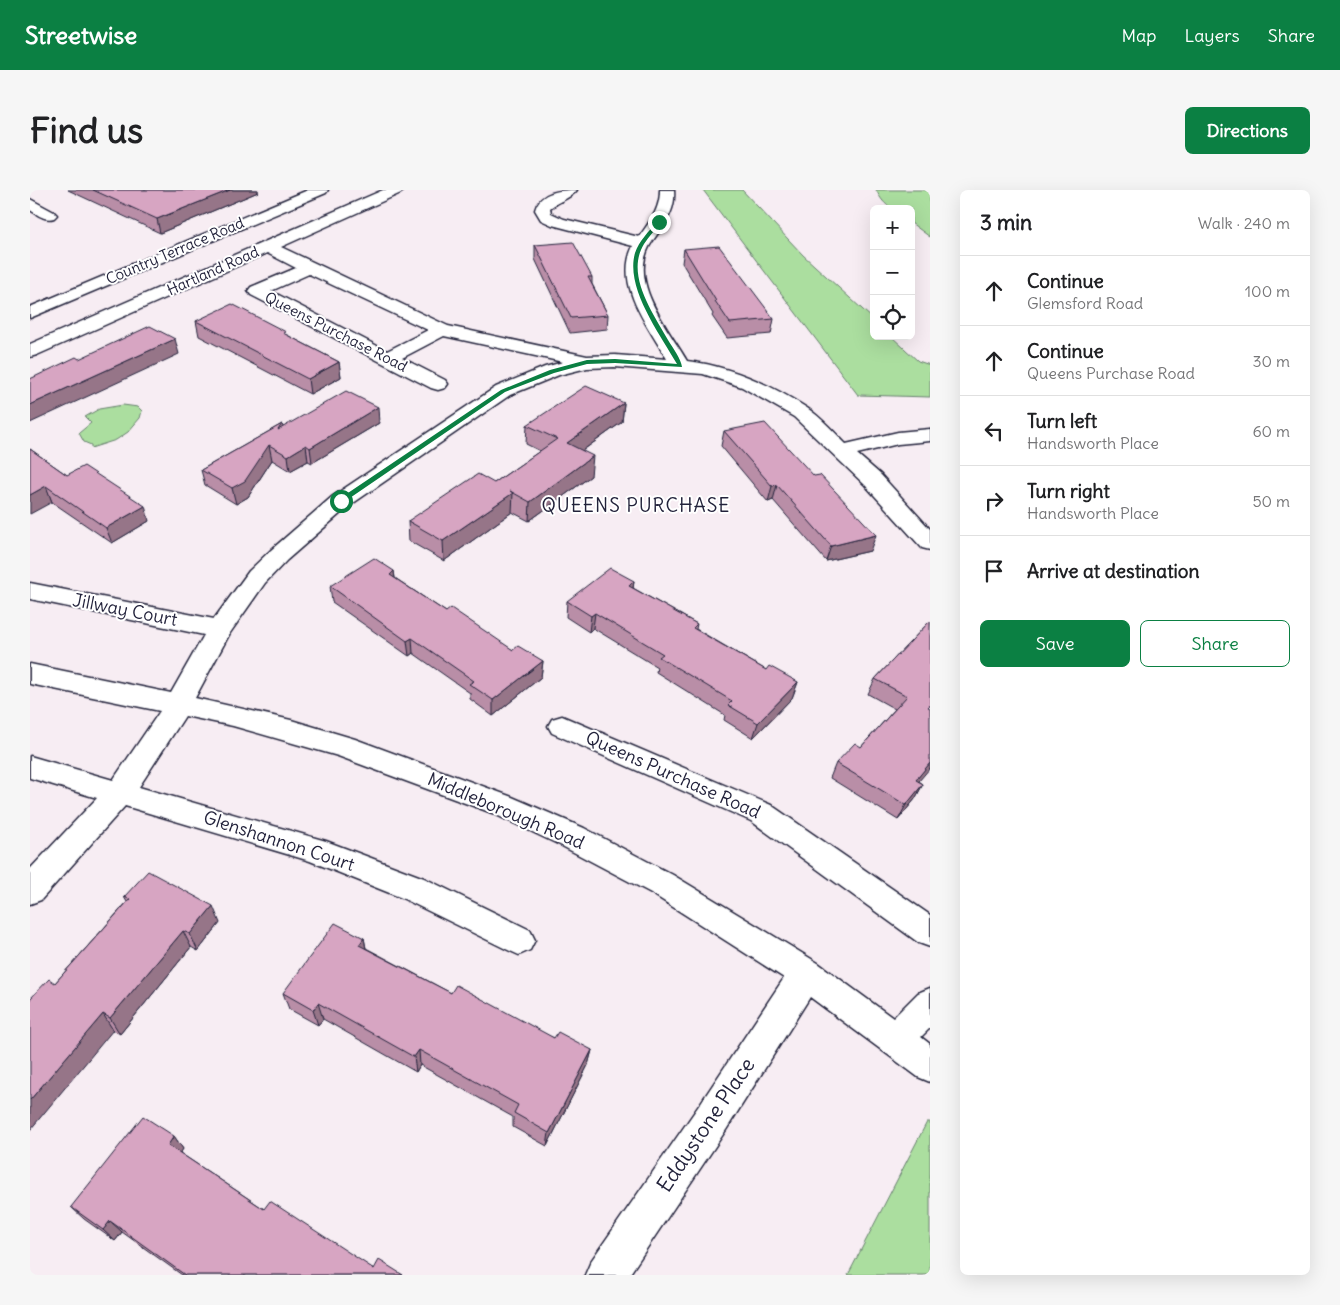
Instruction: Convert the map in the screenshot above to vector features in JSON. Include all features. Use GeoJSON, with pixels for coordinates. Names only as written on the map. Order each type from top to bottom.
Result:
{"type":"FeatureCollection","features":[{"type":"Feature","properties":{"kind":"street","name":"Country Terrace Road"},"geometry":{"type":"LineString","coordinates":[[30,313],[321,190]]}},
{"type":"Feature","properties":{"kind":"street"},"geometry":{"type":"LineString","coordinates":[[570,190],[553,198],[543,207],[542,213],[558,222],[642,243]]}},
{"type":"Feature","properties":{"kind":"street"},"geometry":{"type":"LineString","coordinates":[[667,190],[666,209],[659,222],[642,243],[635,264],[637,282],[648,310],[680,366]]}},
{"type":"Feature","properties":{"kind":"street","name":"Hartland Road"},"geometry":{"type":"LineString","coordinates":[[30,351],[269,247],[386,192]]}},
{"type":"Feature","properties":{"kind":"street"},"geometry":{"type":"LineString","coordinates":[[30,204],[49,215]]}},
{"type":"Feature","properties":{"kind":"street"},"geometry":{"type":"LineString","coordinates":[[269,247],[309,268],[442,330],[587,362]]}},
{"type":"Feature","properties":{"kind":"street","name":"Queens Purchase Road"},"geometry":{"type":"LineString","coordinates":[[309,268],[257,291],[438,384]]}},
{"type":"Feature","properties":{"kind":"street"},"geometry":{"type":"LineString","coordinates":[[387,358],[442,330]]}},
{"type":"Feature","properties":{"kind":"street"},"geometry":{"type":"LineString","coordinates":[[30,890],[120,794],[178,705],[220,629],[258,578],[310,527],[341,501],[503,391],[552,371],[587,362],[615,361],[706,370],[749,383],[801,413],[873,480],[930,543]]}},
{"type":"Feature","properties":{"kind":"street"},"geometry":{"type":"LineString","coordinates":[[843,451],[898,438],[930,435]]}},
{"type":"Feature","properties":{"kind":"street","name":"Jillway Court"},"geometry":{"type":"LineString","coordinates":[[30,591],[220,629]]}},
{"type":"Feature","properties":{"kind":"street","name":"Middleborough Road"},"geometry":{"type":"LineString","coordinates":[[30,674],[283,729],[345,747],[502,805],[573,837],[662,884],[806,974],[930,1065]]}},
{"type":"Feature","properties":{"kind":"street","name":"Queens Purchase Road"},"geometry":{"type":"LineString","coordinates":[[562,726],[762,813],[930,933]]}},
{"type":"Feature","properties":{"kind":"street","name":"Glenshannon Court"},"geometry":{"type":"LineString","coordinates":[[30,767],[314,850],[413,888],[519,940]]}},
{"type":"Feature","properties":{"kind":"street","name":"Eddystone Place"},"geometry":{"type":"LineString","coordinates":[[605,1275],[713,1117],[806,974]]}},
{"type":"Feature","properties":{"kind":"street"},"geometry":{"type":"LineString","coordinates":[[895,1040],[930,1004]]}},
{"type":"Feature","properties":{"kind":"green space"},"geometry":{"type":"Polygon","coordinates":[[[703,190],[742,190],[803,255],[870,316],[870,340],[895,340],[918,361],[930,365],[930,397],[858,395],[703,190]]]}},
{"type":"Feature","properties":{"kind":"green space"},"geometry":{"type":"Polygon","coordinates":[[[876,190],[930,190],[930,237],[915,226],[915,205],[887,205],[876,190]]]}},
{"type":"Feature","properties":{"kind":"green space"},"geometry":{"type":"Polygon","coordinates":[[[123,405],[138,407],[142,411],[140,418],[128,432],[116,440],[91,448],[91,445],[84,442],[79,433],[91,423],[85,417],[99,409],[123,405]]]}},
{"type":"Feature","properties":{"kind":"green space"},"geometry":{"type":"Polygon","coordinates":[[[927,1122],[930,1122],[930,1275],[848,1275],[927,1122]]]}},
{"type":"Feature","properties":{"kind":"building"},"geometry":{"type":"Polygon","coordinates":[[[93,190],[230,190],[157,219],[93,190]]]}},
{"type":"Feature","properties":{"kind":"building"},"geometry":{"type":"Polygon","coordinates":[[[573,242],[592,277],[588,277],[608,315],[571,318],[535,245],[573,242]]]}},
{"type":"Feature","properties":{"kind":"building"},"geometry":{"type":"Polygon","coordinates":[[[719,246],[774,319],[730,323],[684,249],[719,246]]]}},
{"type":"Feature","properties":{"kind":"building"},"geometry":{"type":"Polygon","coordinates":[[[232,304],[339,362],[308,379],[196,321],[232,304]]]}},
{"type":"Feature","properties":{"kind":"building"},"geometry":{"type":"Polygon","coordinates":[[[150,326],[175,339],[30,405],[30,379],[76,357],[79,359],[150,326]]]}},
{"type":"Feature","properties":{"kind":"building"},"geometry":{"type":"Polygon","coordinates":[[[586,386],[624,403],[567,443],[593,456],[530,502],[510,491],[513,493],[443,541],[408,521],[478,474],[494,483],[557,439],[527,425],[586,386]]]}},
{"type":"Feature","properties":{"kind":"building"},"geometry":{"type":"Polygon","coordinates":[[[346,391],[378,407],[310,448],[306,445],[288,456],[269,445],[245,481],[232,488],[201,470],[282,424],[278,430],[346,391]]]}},
{"type":"Feature","properties":{"kind":"building"},"geometry":{"type":"Polygon","coordinates":[[[765,423],[814,476],[820,475],[876,535],[831,546],[777,485],[772,486],[724,431],[765,423]]]}},
{"type":"Feature","properties":{"kind":"building"},"geometry":{"type":"Polygon","coordinates":[[[30,449],[67,475],[84,466],[145,506],[106,528],[46,486],[30,495],[30,449]]]}},
{"type":"Feature","properties":{"kind":"building"},"geometry":{"type":"Polygon","coordinates":[[[374,558],[394,571],[390,575],[446,612],[451,608],[513,650],[518,646],[543,661],[493,700],[469,684],[474,681],[412,638],[407,641],[330,586],[374,558]]]}},
{"type":"Feature","properties":{"kind":"building"},"geometry":{"type":"Polygon","coordinates":[[[610,568],[634,581],[629,586],[697,624],[693,628],[766,670],[769,666],[798,682],[758,723],[728,705],[732,701],[659,657],[663,654],[595,613],[591,616],[567,601],[610,568]]]}},
{"type":"Feature","properties":{"kind":"building"},"geometry":{"type":"Polygon","coordinates":[[[930,621],[930,705],[928,707],[930,708],[930,763],[916,780],[923,784],[906,805],[836,763],[855,743],[861,747],[907,696],[875,679],[930,621]]]}},
{"type":"Feature","properties":{"kind":"building"},"geometry":{"type":"Polygon","coordinates":[[[148,871],[213,906],[190,934],[183,931],[110,1018],[103,1014],[30,1100],[30,999],[49,979],[55,983],[130,899],[124,897],[148,871]]]}},
{"type":"Feature","properties":{"kind":"building"},"geometry":{"type":"Polygon","coordinates":[[[335,923],[364,938],[359,945],[451,993],[456,985],[554,1038],[558,1032],[592,1050],[549,1133],[514,1113],[518,1105],[419,1050],[414,1057],[318,1003],[313,1010],[283,993],[335,923]]]}},
{"type":"Feature","properties":{"kind":"building"},"geometry":{"type":"Polygon","coordinates":[[[143,1116],[174,1136],[168,1145],[264,1209],[270,1201],[374,1269],[379,1260],[403,1275],[185,1275],[110,1221],[103,1230],[71,1207],[143,1116]]]}},
{"type":"Feature","properties":{"kind":"district","name":"QUEENS PURCHASE"},"geometry":{"type":"Point","coordinates":[636,505]}},
{"type":"Feature","properties":{"kind":"route"},"geometry":{"type":"LineString","coordinates":[[341,501],[503,391],[552,371],[587,362],[615,361],[680,366],[648,310],[635,273],[635,264],[642,243],[659,222]]}}]}
